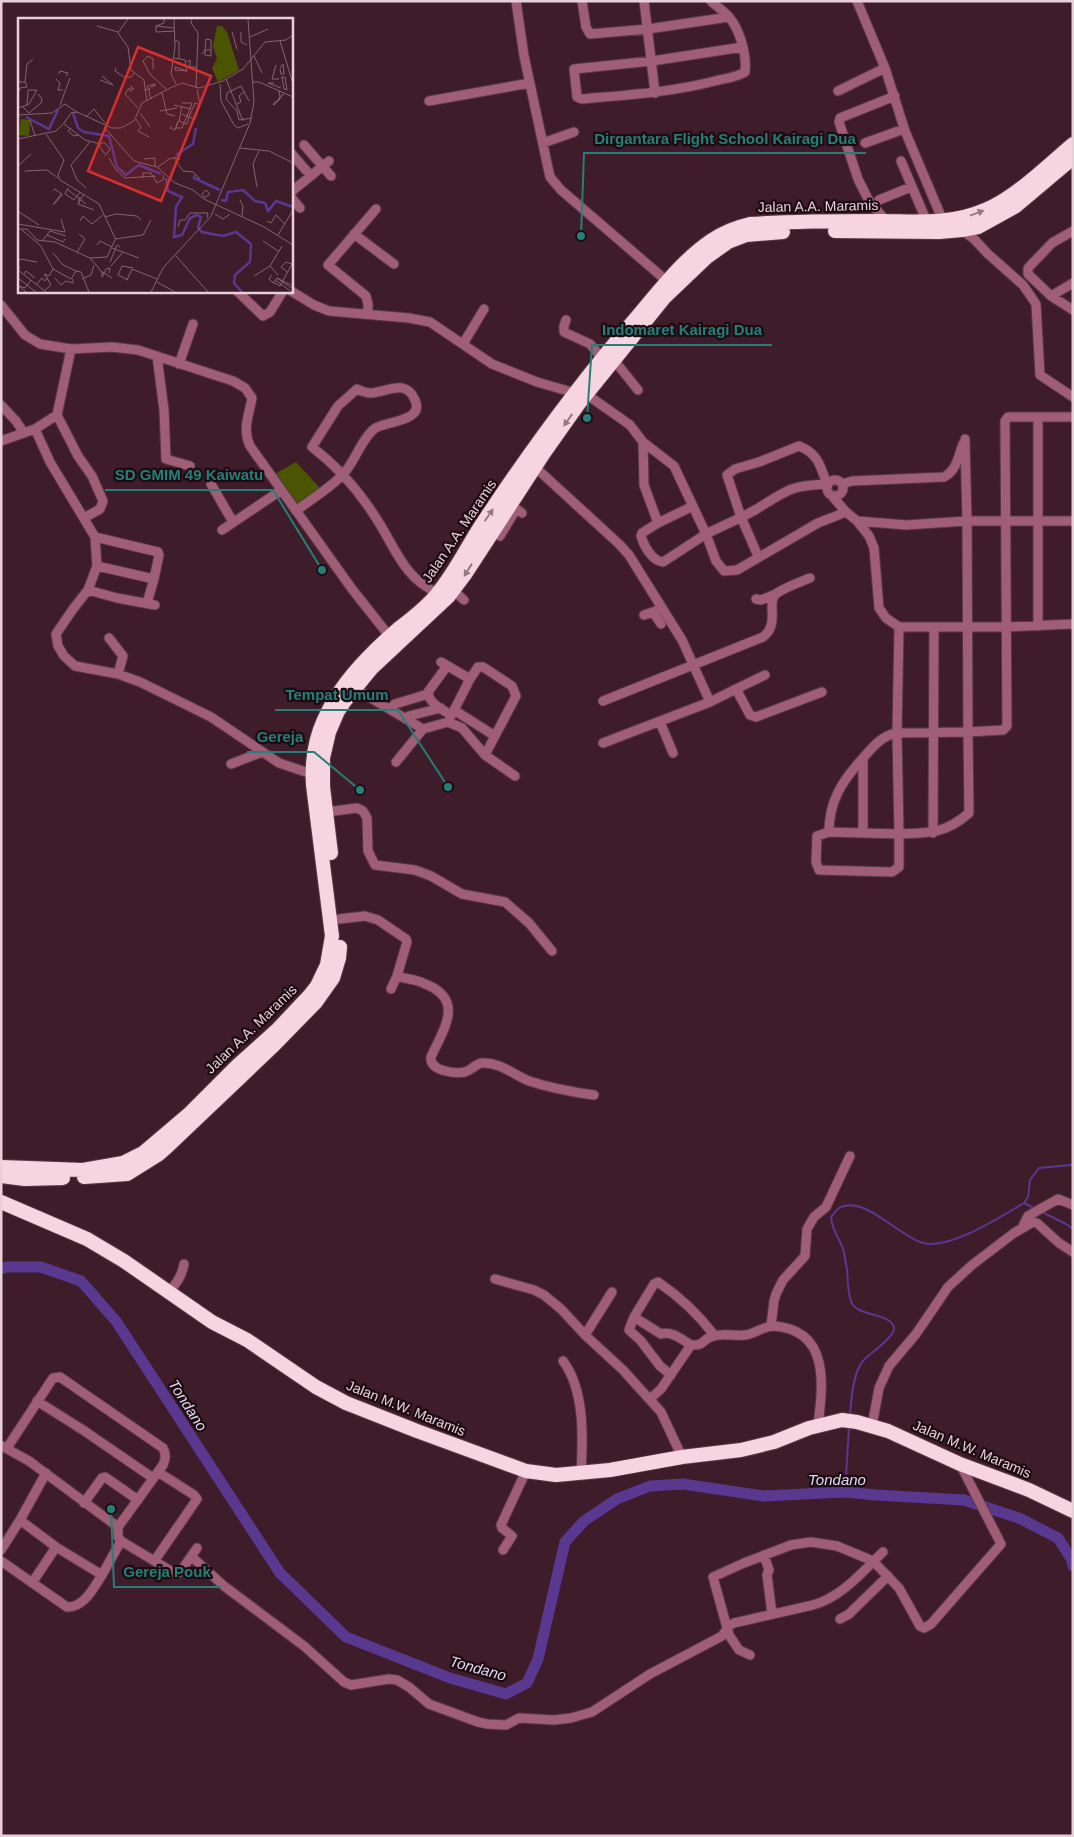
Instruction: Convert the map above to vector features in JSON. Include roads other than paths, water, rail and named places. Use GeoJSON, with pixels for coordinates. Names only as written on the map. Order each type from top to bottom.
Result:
{"type":"FeatureCollection","features":[{"type":"Feature","properties":{"kind":"highway","name":"Jalan A.A. Maramis"},"geometry":{"type":"LineString","coordinates":[[608,359],[660,288],[686,262],[722,234],[742,226],[763,223],[927,222],[962,218],[987,209],[1038,175],[1073,144]]}},
{"type":"Feature","properties":{"kind":"highway"},"geometry":{"type":"LineString","coordinates":[[2,1173],[35,1179],[127,1174],[159,1154],[193,1116],[293,1026],[322,995],[333,978],[339,958],[339,919],[323,787],[323,758],[338,711],[354,688],[371,669],[454,591],[485,535],[535,467],[580,393],[608,359],[687,275],[712,252],[736,238],[758,233],[929,232],[962,230],[983,224],[1016,206],[1073,158]]}},
{"type":"Feature","properties":{"kind":"highway","name":"Jalan A.A. Maramis"},"geometry":{"type":"LineString","coordinates":[[193,1116],[292,1015],[317,986],[327,965],[332,936],[312,774],[314,747],[320,725],[336,697],[360,666],[438,593],[485,535],[549,426],[580,393]]}},
{"type":"Feature","properties":{"kind":"highway","name":"Jalan M.W. Maramis"},"geometry":{"type":"LineString","coordinates":[[1,1202],[87,1238],[124,1261],[212,1322],[247,1340],[316,1388],[346,1404],[526,1471],[556,1475],[610,1470],[682,1457],[755,1447],[842,1420],[858,1422],[888,1431],[963,1470],[1029,1490],[1073,1511]]}},
{"type":"Feature","properties":{"kind":"street"},"geometry":{"type":"LineString","coordinates":[[516,1],[524,56],[550,177],[556,186],[668,282]]}},
{"type":"Feature","properties":{"kind":"street"},"geometry":{"type":"LineString","coordinates":[[582,1],[586,27],[590,34],[648,29],[729,17]]}},
{"type":"Feature","properties":{"kind":"street"},"geometry":{"type":"LineString","coordinates":[[644,1],[654,93]]}},
{"type":"Feature","properties":{"kind":"street"},"geometry":{"type":"LineString","coordinates":[[711,1],[729,17],[734,25],[743,47],[745,72],[702,85],[654,93],[578,98],[574,82],[574,69],[652,61],[743,47]]}},
{"type":"Feature","properties":{"kind":"street"},"geometry":{"type":"LineString","coordinates":[[857,1],[885,68],[904,129],[943,221]]}},
{"type":"Feature","properties":{"kind":"street"},"geometry":{"type":"LineString","coordinates":[[838,91],[885,68]]}},
{"type":"Feature","properties":{"kind":"street"},"geometry":{"type":"LineString","coordinates":[[429,101],[530,83]]}},
{"type":"Feature","properties":{"kind":"street"},"geometry":{"type":"LineString","coordinates":[[886,221],[869,201],[858,179],[839,122],[840,118],[895,96]]}},
{"type":"Feature","properties":{"kind":"street"},"geometry":{"type":"LineString","coordinates":[[865,143],[904,129]]}},
{"type":"Feature","properties":{"kind":"street"},"geometry":{"type":"LineString","coordinates":[[543,143],[574,132]]}},
{"type":"Feature","properties":{"kind":"street"},"geometry":{"type":"LineString","coordinates":[[304,145],[326,164],[331,176]]}},
{"type":"Feature","properties":{"kind":"street"},"geometry":{"type":"LineString","coordinates":[[292,153],[311,176]]}},
{"type":"Feature","properties":{"kind":"street"},"geometry":{"type":"LineString","coordinates":[[901,161],[927,222]]}},
{"type":"Feature","properties":{"kind":"street"},"geometry":{"type":"LineString","coordinates":[[292,191],[326,164]]}},
{"type":"Feature","properties":{"kind":"street"},"geometry":{"type":"LineString","coordinates":[[879,200],[911,187]]}},
{"type":"Feature","properties":{"kind":"street"},"geometry":{"type":"LineString","coordinates":[[292,198],[300,208]]}},
{"type":"Feature","properties":{"kind":"street"},"geometry":{"type":"LineString","coordinates":[[368,314],[366,296],[328,264],[376,208]]}},
{"type":"Feature","properties":{"kind":"street"},"geometry":{"type":"LineString","coordinates":[[962,230],[1023,285],[1036,304],[1040,375],[1073,397]]}},
{"type":"Feature","properties":{"kind":"street"},"geometry":{"type":"LineString","coordinates":[[1073,231],[1052,243],[1028,268],[1028,274],[1051,296],[1073,310]]}},
{"type":"Feature","properties":{"kind":"street"},"geometry":{"type":"LineString","coordinates":[[354,234],[394,264]]}},
{"type":"Feature","properties":{"kind":"street"},"geometry":{"type":"LineString","coordinates":[[1051,296],[1073,283]]}},
{"type":"Feature","properties":{"kind":"street"},"geometry":{"type":"LineString","coordinates":[[237,292],[263,316],[270,312],[283,292]]}},
{"type":"Feature","properties":{"kind":"street"},"geometry":{"type":"LineString","coordinates":[[292,292],[322,309],[430,322],[492,364],[537,382],[580,393],[630,425],[643,442],[674,466],[706,534],[716,561],[724,571],[737,570],[758,556],[818,523],[846,512]]}},
{"type":"Feature","properties":{"kind":"street"},"geometry":{"type":"LineString","coordinates":[[1,306],[25,335],[40,344],[71,349],[120,347],[144,351],[179,364],[222,376],[245,388],[252,398],[245,429],[246,438],[280,491],[390,637]]}},
{"type":"Feature","properties":{"kind":"street"},"geometry":{"type":"LineString","coordinates":[[463,344],[484,309]]}},
{"type":"Feature","properties":{"kind":"street"},"geometry":{"type":"LineString","coordinates":[[566,320],[564,332],[590,344],[608,359],[638,390]]}},
{"type":"Feature","properties":{"kind":"street"},"geometry":{"type":"LineString","coordinates":[[179,364],[193,324]]}},
{"type":"Feature","properties":{"kind":"street"},"geometry":{"type":"LineString","coordinates":[[71,349],[56,415],[78,456],[92,476],[103,501],[100,508],[84,518]]}},
{"type":"Feature","properties":{"kind":"street"},"geometry":{"type":"LineString","coordinates":[[157,356],[164,410],[166,459],[190,466]]}},
{"type":"Feature","properties":{"kind":"street"},"geometry":{"type":"LineString","coordinates":[[296,511],[343,475],[363,442],[374,430],[386,424],[404,420],[413,414],[416,408],[415,399],[405,388],[396,387],[370,393],[357,389],[338,406],[312,447],[343,475],[375,516],[408,572],[429,590],[438,593]]}},
{"type":"Feature","properties":{"kind":"street"},"geometry":{"type":"LineString","coordinates":[[3,407],[24,433]]}},
{"type":"Feature","properties":{"kind":"street"},"geometry":{"type":"LineString","coordinates":[[1,441],[35,429],[56,415]]}},
{"type":"Feature","properties":{"kind":"street"},"geometry":{"type":"LineString","coordinates":[[829,832],[831,807],[843,782],[875,744],[890,734],[1003,730],[1007,726],[1005,421],[1008,417],[1073,417]]}},
{"type":"Feature","properties":{"kind":"street"},"geometry":{"type":"LineString","coordinates":[[1038,417],[1038,626]]}},
{"type":"Feature","properties":{"kind":"street"},"geometry":{"type":"LineString","coordinates":[[35,429],[50,462],[95,537],[97,566],[88,590],[56,634],[58,646],[64,656],[75,666],[118,674],[140,682],[211,717],[279,763],[312,774]]}},
{"type":"Feature","properties":{"kind":"street"},"geometry":{"type":"LineString","coordinates":[[842,484],[852,481],[944,477],[951,473],[956,464],[965,439],[969,813],[943,830],[934,832],[899,834],[829,832],[819,834],[816,840],[816,867],[819,870],[892,872],[899,867],[899,834],[897,733],[899,627]]}},
{"type":"Feature","properties":{"kind":"street"},"geometry":{"type":"LineString","coordinates":[[643,442],[644,485],[658,523]]}},
{"type":"Feature","properties":{"kind":"street"},"geometry":{"type":"LineString","coordinates":[[758,556],[741,516],[727,475],[729,472],[799,446],[816,457],[827,484],[827,492],[857,521],[869,536],[874,548],[879,608],[886,618],[899,627],[1005,627],[1073,624]]}},
{"type":"Feature","properties":{"kind":"street"},"geometry":{"type":"LineString","coordinates":[[535,467],[625,550],[658,610],[682,640],[710,702]]}},
{"type":"Feature","properties":{"kind":"street"},"geometry":{"type":"LineString","coordinates":[[693,506],[645,531],[642,536],[646,547],[657,561],[661,562],[706,534],[791,490],[827,484],[833,480],[838,480],[842,484],[843,489],[841,494],[833,497]]}},
{"type":"Feature","properties":{"kind":"street"},"geometry":{"type":"LineString","coordinates":[[211,484],[233,522]]}},
{"type":"Feature","properties":{"kind":"street"},"geometry":{"type":"LineString","coordinates":[[222,530],[280,491]]}},
{"type":"Feature","properties":{"kind":"street"},"geometry":{"type":"LineString","coordinates":[[485,535],[500,536],[515,510],[522,513]]}},
{"type":"Feature","properties":{"kind":"street"},"geometry":{"type":"LineString","coordinates":[[857,521],[906,525],[967,521],[1073,521]]}},
{"type":"Feature","properties":{"kind":"street"},"geometry":{"type":"LineString","coordinates":[[88,590],[117,598],[151,604],[159,555],[158,552],[95,537]]}},
{"type":"Feature","properties":{"kind":"street"},"geometry":{"type":"LineString","coordinates":[[97,566],[154,579]]}},
{"type":"Feature","properties":{"kind":"street"},"geometry":{"type":"LineString","coordinates":[[756,599],[761,600],[810,578]]}},
{"type":"Feature","properties":{"kind":"street"},"geometry":{"type":"LineString","coordinates":[[454,591],[464,600]]}},
{"type":"Feature","properties":{"kind":"street"},"geometry":{"type":"LineString","coordinates":[[603,701],[747,644],[767,634],[773,623],[772,601],[776,594]]}},
{"type":"Feature","properties":{"kind":"street"},"geometry":{"type":"LineString","coordinates":[[644,615],[658,610]]}},
{"type":"Feature","properties":{"kind":"street"},"geometry":{"type":"LineString","coordinates":[[658,610],[661,624]]}},
{"type":"Feature","properties":{"kind":"street"},"geometry":{"type":"LineString","coordinates":[[934,628],[934,832]]}},
{"type":"Feature","properties":{"kind":"street"},"geometry":{"type":"LineString","coordinates":[[109,638],[122,656],[118,674]]}},
{"type":"Feature","properties":{"kind":"street"},"geometry":{"type":"LineString","coordinates":[[470,679],[444,664],[428,694],[430,701],[451,716],[495,736]]}},
{"type":"Feature","properties":{"kind":"street"},"geometry":{"type":"LineString","coordinates":[[396,762],[423,729],[451,716],[470,679],[477,668],[482,667],[512,686],[516,696],[485,755]]}},
{"type":"Feature","properties":{"kind":"street"},"geometry":{"type":"LineString","coordinates":[[603,743],[710,702],[765,675]]}},
{"type":"Feature","properties":{"kind":"street"},"geometry":{"type":"LineString","coordinates":[[354,688],[423,729]]}},
{"type":"Feature","properties":{"kind":"street"},"geometry":{"type":"LineString","coordinates":[[736,689],[750,715],[756,717],[822,692]]}},
{"type":"Feature","properties":{"kind":"street"},"geometry":{"type":"LineString","coordinates":[[390,709],[395,704],[428,694]]}},
{"type":"Feature","properties":{"kind":"street"},"geometry":{"type":"LineString","coordinates":[[406,719],[409,716],[441,708]]}},
{"type":"Feature","properties":{"kind":"street"},"geometry":{"type":"LineString","coordinates":[[451,716],[456,725],[465,730],[485,755],[515,776]]}},
{"type":"Feature","properties":{"kind":"street"},"geometry":{"type":"LineString","coordinates":[[660,722],[673,753]]}},
{"type":"Feature","properties":{"kind":"street"},"geometry":{"type":"LineString","coordinates":[[230,764],[262,752]]}},
{"type":"Feature","properties":{"kind":"street"},"geometry":{"type":"LineString","coordinates":[[863,758],[863,833]]}},
{"type":"Feature","properties":{"kind":"street"},"geometry":{"type":"LineString","coordinates":[[843,782],[863,782]]}},
{"type":"Feature","properties":{"kind":"street"},"geometry":{"type":"LineString","coordinates":[[326,812],[357,808],[363,811],[367,818],[368,851],[375,865],[422,872],[462,894],[504,902],[529,923],[552,951]]}},
{"type":"Feature","properties":{"kind":"street"},"geometry":{"type":"LineString","coordinates":[[339,919],[365,916],[378,920],[406,939],[408,942],[391,989]]}},
{"type":"Feature","properties":{"kind":"street"},"geometry":{"type":"LineString","coordinates":[[397,976],[425,983],[436,989],[448,1001],[448,1020],[431,1057],[430,1062],[433,1065],[447,1071],[460,1072],[466,1072],[482,1063],[496,1065],[530,1081],[568,1092],[594,1095]]}},
{"type":"Feature","properties":{"kind":"street"},"geometry":{"type":"LineString","coordinates":[[771,1326],[776,1294],[783,1280],[805,1256],[807,1229],[814,1217],[826,1207],[850,1156]]}},
{"type":"Feature","properties":{"kind":"street"},"geometry":{"type":"LineString","coordinates":[[1022,1228],[1028,1216],[1058,1199],[1073,1205]]}},
{"type":"Feature","properties":{"kind":"street"},"geometry":{"type":"LineString","coordinates":[[872,1426],[879,1388],[889,1366],[916,1334],[948,1287],[972,1264],[1030,1222],[1037,1223],[1059,1243],[1073,1252]]}},
{"type":"Feature","properties":{"kind":"street"},"geometry":{"type":"LineString","coordinates":[[168,1292],[178,1282],[184,1264]]}},
{"type":"Feature","properties":{"kind":"street"},"geometry":{"type":"LineString","coordinates":[[495,1279],[534,1290],[544,1295],[561,1309],[661,1412],[682,1457]]}},
{"type":"Feature","properties":{"kind":"street"},"geometry":{"type":"LineString","coordinates":[[671,1375],[660,1366],[641,1341],[629,1330],[634,1317],[654,1284],[658,1282],[685,1303],[702,1319],[714,1335]]}},
{"type":"Feature","properties":{"kind":"street"},"geometry":{"type":"LineString","coordinates":[[585,1335],[612,1292]]}},
{"type":"Feature","properties":{"kind":"street"},"geometry":{"type":"LineString","coordinates":[[634,1317],[661,1334],[666,1332],[690,1345],[700,1346],[714,1335],[745,1335],[771,1326],[788,1329],[797,1333],[808,1340],[814,1347],[819,1359],[822,1383],[818,1426]]}},
{"type":"Feature","properties":{"kind":"street"},"geometry":{"type":"LineString","coordinates":[[650,1399],[661,1389],[690,1345]]}},
{"type":"Feature","properties":{"kind":"street"},"geometry":{"type":"LineString","coordinates":[[563,1361],[571,1373],[577,1394],[583,1436],[581,1473]]}},
{"type":"Feature","properties":{"kind":"street"},"geometry":{"type":"LineString","coordinates":[[118,1527],[46,1473],[4,1447],[53,1378],[60,1377],[163,1448],[166,1458],[118,1527],[118,1537],[176,1574],[179,1574],[192,1558],[197,1548]]}},
{"type":"Feature","properties":{"kind":"street"},"geometry":{"type":"LineString","coordinates":[[37,1401],[156,1475],[194,1495],[197,1499],[155,1560]]}},
{"type":"Feature","properties":{"kind":"street"},"geometry":{"type":"LineString","coordinates":[[750,1655],[739,1650],[732,1640],[727,1629],[713,1577],[764,1555],[803,1542],[837,1546],[873,1561],[899,1588],[920,1626],[924,1628],[931,1624],[1002,1544],[963,1470]]}},
{"type":"Feature","properties":{"kind":"street"},"geometry":{"type":"LineString","coordinates":[[503,1550],[512,1536],[501,1525],[526,1471]]}},
{"type":"Feature","properties":{"kind":"street"},"geometry":{"type":"LineString","coordinates":[[1,1550],[46,1473]]}},
{"type":"Feature","properties":{"kind":"street"},"geometry":{"type":"LineString","coordinates":[[84,1503],[102,1478],[105,1477],[138,1500]]}},
{"type":"Feature","properties":{"kind":"street"},"geometry":{"type":"LineString","coordinates":[[20,1520],[56,1547],[102,1575]]}},
{"type":"Feature","properties":{"kind":"street"},"geometry":{"type":"LineString","coordinates":[[1,1561],[62,1605],[71,1608],[86,1598],[102,1575],[121,1540]]}},
{"type":"Feature","properties":{"kind":"street"},"geometry":{"type":"LineString","coordinates":[[32,1583],[56,1547]]}},
{"type":"Feature","properties":{"kind":"street"},"geometry":{"type":"LineString","coordinates":[[192,1558],[224,1586],[304,1646],[344,1682],[351,1685],[389,1679],[397,1680],[410,1687],[429,1704],[478,1722],[506,1724],[519,1718],[554,1720],[571,1718],[592,1712],[650,1674],[722,1636],[734,1624],[826,1601],[859,1576],[883,1552]]}},
{"type":"Feature","properties":{"kind":"street"},"geometry":{"type":"LineString","coordinates":[[764,1555],[769,1570],[767,1575],[772,1614]]}},
{"type":"Feature","properties":{"kind":"street"},"geometry":{"type":"LineString","coordinates":[[840,1619],[849,1614],[888,1576]]}},
{"type":"Feature","properties":{"kind":"waterway"},"geometry":{"type":"LineString","coordinates":[[850,1415],[853,1386],[860,1366],[866,1358],[891,1336],[894,1328],[888,1320],[857,1309],[851,1302],[844,1251],[834,1230],[831,1217],[837,1210],[850,1205],[861,1207],[923,1243],[947,1242],[989,1224],[1024,1203],[1028,1197],[1030,1180],[1039,1168],[1071,1165],[1073,1163]]}},
{"type":"Feature","properties":{"kind":"waterway"},"geometry":{"type":"LineString","coordinates":[[1024,1203],[1034,1208]]}},
{"type":"Feature","properties":{"kind":"waterway"},"geometry":{"type":"LineString","coordinates":[[1042,1212],[1073,1229]]}},
{"type":"Feature","properties":{"kind":"waterway","name":"Tondano"},"geometry":{"type":"LineString","coordinates":[[1,1269],[6,1267],[41,1267],[81,1281],[116,1321],[280,1573],[346,1637],[450,1678],[506,1694],[527,1683],[538,1659],[565,1542],[584,1521],[617,1499],[650,1486],[683,1484],[764,1496],[845,1492],[964,1500],[1019,1518],[1058,1538],[1072,1560],[1073,1566]]}},
{"type":"Feature","properties":{"kind":"waterway"},"geometry":{"type":"LineString","coordinates":[[845,1492],[849,1427]]}},
{"type":"Feature","properties":{"kind":"place","name":"Dirgantara Flight School Kairagi Dua"},"geometry":{"type":"Point","coordinates":[581,236]}},
{"type":"Feature","properties":{"kind":"place","name":"Indomaret Kairagi Dua"},"geometry":{"type":"Point","coordinates":[587,418]}},
{"type":"Feature","properties":{"kind":"place","name":"SD GMIM 49 Kaiwatu"},"geometry":{"type":"Point","coordinates":[322,570]}},
{"type":"Feature","properties":{"kind":"place","name":"Tempat Umum"},"geometry":{"type":"Point","coordinates":[448,787]}},
{"type":"Feature","properties":{"kind":"place","name":"Gereja"},"geometry":{"type":"Point","coordinates":[360,790]}},
{"type":"Feature","properties":{"kind":"place","name":"Gereja Pouk"},"geometry":{"type":"Point","coordinates":[111,1509]}}]}
